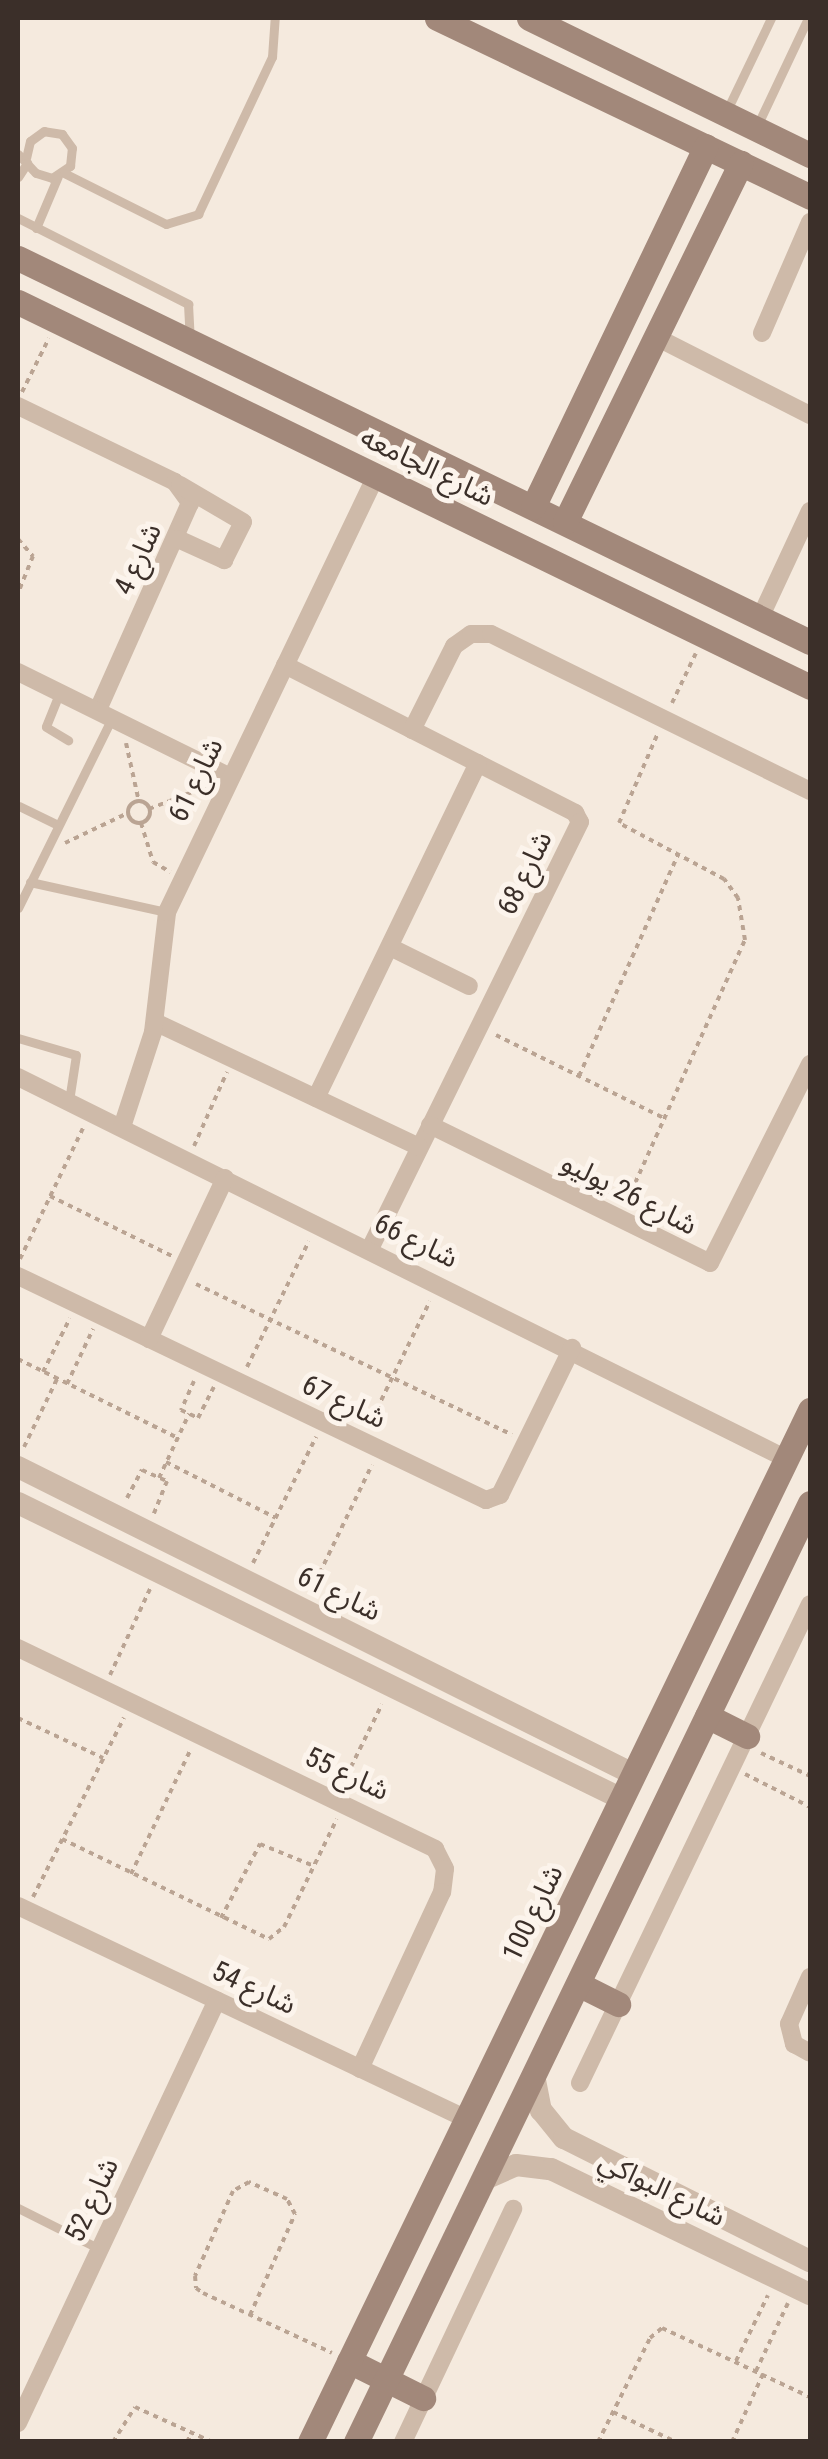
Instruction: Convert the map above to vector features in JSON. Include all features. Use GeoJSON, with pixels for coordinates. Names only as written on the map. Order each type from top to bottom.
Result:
{"type":"FeatureCollection","features":[{"type":"Feature","properties":{"kind":"main road"},"geometry":{"type":"LineString","coordinates":[[437,18],[810,197]]}},
{"type":"Feature","properties":{"kind":"main road"},"geometry":{"type":"LineString","coordinates":[[529,18],[810,155]]}},
{"type":"Feature","properties":{"kind":"main road"},"geometry":{"type":"LineString","coordinates":[[533,507],[706,146]]}},
{"type":"Feature","properties":{"kind":"main road"},"geometry":{"type":"LineString","coordinates":[[565,522],[742,163]]}},
{"type":"Feature","properties":{"kind":"main road","name":"شارع الجامعه"},"geometry":{"type":"LineString","coordinates":[[18,258],[810,642]]}},
{"type":"Feature","properties":{"kind":"main road","name":"شارع الجامعه"},"geometry":{"type":"LineString","coordinates":[[18,302],[810,687]]}},
{"type":"Feature","properties":{"kind":"main road"},"geometry":{"type":"LineString","coordinates":[[215,397],[232,360]]}},
{"type":"Feature","properties":{"kind":"main road"},"geometry":{"type":"LineString","coordinates":[[627,598],[644,562]]}},
{"type":"Feature","properties":{"kind":"main road","name":"شارع 100"},"geometry":{"type":"LineString","coordinates":[[310,2442],[810,1410]]}},
{"type":"Feature","properties":{"kind":"main road"},"geometry":{"type":"LineString","coordinates":[[356,2442],[810,1503]]}},
{"type":"Feature","properties":{"kind":"main road"},"geometry":{"type":"LineString","coordinates":[[709,1619],[746,1637]]}},
{"type":"Feature","properties":{"kind":"main road"},"geometry":{"type":"LineString","coordinates":[[707,1716],[745,1740]]}},
{"type":"Feature","properties":{"kind":"main road"},"geometry":{"type":"LineString","coordinates":[[578,1984],[618,2004]]}},
{"type":"Feature","properties":{"kind":"main road"},"geometry":{"type":"LineString","coordinates":[[348,2361],[423,2398]]}},
{"type":"Feature","properties":{"kind":"street"},"geometry":{"type":"LineString","coordinates":[[762,334],[810,222]]}},
{"type":"Feature","properties":{"kind":"street"},"geometry":{"type":"LineString","coordinates":[[656,336],[810,416]]}},
{"type":"Feature","properties":{"kind":"street"},"geometry":{"type":"LineString","coordinates":[[18,404],[175,482],[244,522],[224,560],[178,539]]}},
{"type":"Feature","properties":{"kind":"street","name":"شارع 61"},"geometry":{"type":"LineString","coordinates":[[122,1127],[155,1022],[167,912],[376,476]]}},
{"type":"Feature","properties":{"kind":"street","name":"شارع 4"},"geometry":{"type":"LineString","coordinates":[[110,716],[190,503],[175,482]]}},
{"type":"Feature","properties":{"kind":"street"},"geometry":{"type":"LineString","coordinates":[[760,618],[810,511]]}},
{"type":"Feature","properties":{"kind":"street"},"geometry":{"type":"LineString","coordinates":[[412,730],[454,646],[481,633],[810,792]]}},
{"type":"Feature","properties":{"kind":"street","name":"شارع 68"},"geometry":{"type":"LineString","coordinates":[[285,665],[575,812],[580,822],[370,1249]]}},
{"type":"Feature","properties":{"kind":"street"},"geometry":{"type":"LineString","coordinates":[[18,672],[230,777]]}},
{"type":"Feature","properties":{"kind":"street"},"geometry":{"type":"LineString","coordinates":[[316,1098],[478,763]]}},
{"type":"Feature","properties":{"kind":"street"},"geometry":{"type":"LineString","coordinates":[[390,947],[469,986]]}},
{"type":"Feature","properties":{"kind":"street"},"geometry":{"type":"LineString","coordinates":[[155,1022],[419,1147]]}},
{"type":"Feature","properties":{"kind":"street","name":"شارع 26 يوليو"},"geometry":{"type":"LineString","coordinates":[[430,1125],[703,1263],[714,1262],[810,1064]]}},
{"type":"Feature","properties":{"kind":"street","name":"شارع 66"},"geometry":{"type":"LineString","coordinates":[[18,1077],[572,1348],[787,1459]]}},
{"type":"Feature","properties":{"kind":"street"},"geometry":{"type":"LineString","coordinates":[[150,1340],[226,1178]]}},
{"type":"Feature","properties":{"kind":"street","name":"شارع 67"},"geometry":{"type":"LineString","coordinates":[[18,1276],[491,1500],[526,1441],[572,1348]]}},
{"type":"Feature","properties":{"kind":"street","name":"شارع 61"},"geometry":{"type":"LineString","coordinates":[[18,1467],[634,1774]]}},
{"type":"Feature","properties":{"kind":"street"},"geometry":{"type":"LineString","coordinates":[[18,1503],[622,1799]]}},
{"type":"Feature","properties":{"kind":"street"},"geometry":{"type":"LineString","coordinates":[[580,2082],[810,1604]]}},
{"type":"Feature","properties":{"kind":"street","name":"شارع 55"},"geometry":{"type":"LineString","coordinates":[[18,1648],[426,1842],[445,1869],[442,1892],[360,2069]]}},
{"type":"Feature","properties":{"kind":"street","name":"شارع 54"},"geometry":{"type":"LineString","coordinates":[[22,1908],[466,2120]]}},
{"type":"Feature","properties":{"kind":"street"},"geometry":{"type":"LineString","coordinates":[[810,1977],[788,2032],[810,2053]]}},
{"type":"Feature","properties":{"kind":"street","name":"شارع 52"},"geometry":{"type":"LineString","coordinates":[[18,2423],[216,2000]]}},
{"type":"Feature","properties":{"kind":"street","name":"شارع البواكي"},"geometry":{"type":"LineString","coordinates":[[534,2075],[547,2121],[574,2145],[810,2261]]}},
{"type":"Feature","properties":{"kind":"street"},"geometry":{"type":"LineString","coordinates":[[561,2174],[574,2145]]}},
{"type":"Feature","properties":{"kind":"street","name":"شارع البواكي"},"geometry":{"type":"LineString","coordinates":[[485,2179],[528,2164],[561,2174],[794,2286]]}},
{"type":"Feature","properties":{"kind":"street"},"geometry":{"type":"LineString","coordinates":[[403,2442],[513,2209]]}},
{"type":"Feature","properties":{"kind":"lane"},"geometry":{"type":"LineString","coordinates":[[24,159],[40,176],[61,174],[166,224],[198,214],[272,57],[275,18]]}},
{"type":"Feature","properties":{"kind":"lane"},"geometry":{"type":"LineString","coordinates":[[724,114],[771,18]]}},
{"type":"Feature","properties":{"kind":"lane"},"geometry":{"type":"LineString","coordinates":[[756,129],[808,18]]}},
{"type":"Feature","properties":{"kind":"lane"},"geometry":{"type":"LineString","coordinates":[[18,177],[30,141],[53,130],[72,148],[36,228]]}},
{"type":"Feature","properties":{"kind":"lane"},"geometry":{"type":"LineString","coordinates":[[18,218],[188,304],[191,340]]}},
{"type":"Feature","properties":{"kind":"lane"},"geometry":{"type":"LineString","coordinates":[[60,692],[46,726],[68,740]]}},
{"type":"Feature","properties":{"kind":"lane"},"geometry":{"type":"LineString","coordinates":[[18,908],[110,716]]}},
{"type":"Feature","properties":{"kind":"lane"},"geometry":{"type":"LineString","coordinates":[[19,806],[58,825]]}},
{"type":"Feature","properties":{"kind":"lane"},"geometry":{"type":"LineString","coordinates":[[30,882],[167,912]]}},
{"type":"Feature","properties":{"kind":"lane"},"geometry":{"type":"LineString","coordinates":[[18,1038],[76,1054],[69,1101]]}},
{"type":"Feature","properties":{"kind":"lane"},"geometry":{"type":"LineString","coordinates":[[18,2208],[100,2249]]}},
{"type":"Feature","properties":{"kind":"path"},"geometry":{"type":"LineString","coordinates":[[18,404],[57,321]]}},
{"type":"Feature","properties":{"kind":"path"},"geometry":{"type":"LineString","coordinates":[[18,539],[32,556],[18,593]]}},
{"type":"Feature","properties":{"kind":"path"},"geometry":{"type":"LineString","coordinates":[[618,1220],[745,940],[745,918],[732,888],[618,820],[704,635]]}},
{"type":"Feature","properties":{"kind":"path"},"geometry":{"type":"LineString","coordinates":[[110,716],[139,802],[149,809]]}},
{"type":"Feature","properties":{"kind":"path"},"geometry":{"type":"LineString","coordinates":[[142,823],[149,809],[230,777]]}},
{"type":"Feature","properties":{"kind":"path"},"geometry":{"type":"LineString","coordinates":[[45,852],[128,812],[139,802]]}},
{"type":"Feature","properties":{"kind":"path"},"geometry":{"type":"LineString","coordinates":[[128,812],[142,823],[154,862],[183,876]]}},
{"type":"Feature","properties":{"kind":"path"},"geometry":{"type":"LineString","coordinates":[[578,1076],[678,855]]}},
{"type":"Feature","properties":{"kind":"path"},"geometry":{"type":"LineString","coordinates":[[479,1026],[666,1119]]}},
{"type":"Feature","properties":{"kind":"path"},"geometry":{"type":"LineString","coordinates":[[187,1159],[234,1059]]}},
{"type":"Feature","properties":{"kind":"path"},"geometry":{"type":"LineString","coordinates":[[18,1263],[92,1112]]}},
{"type":"Feature","properties":{"kind":"path"},"geometry":{"type":"LineString","coordinates":[[50,1196],[270,1319],[526,1441]]}},
{"type":"Feature","properties":{"kind":"path"},"geometry":{"type":"LineString","coordinates":[[240,1383],[318,1224]]}},
{"type":"Feature","properties":{"kind":"path"},"geometry":{"type":"LineString","coordinates":[[361,1441],[439,1283]]}},
{"type":"Feature","properties":{"kind":"path"},"geometry":{"type":"LineString","coordinates":[[43,1372],[76,1304]]}},
{"type":"Feature","properties":{"kind":"path"},"geometry":{"type":"LineString","coordinates":[[67,1384],[100,1316]]}},
{"type":"Feature","properties":{"kind":"path"},"geometry":{"type":"LineString","coordinates":[[18,1360],[178,1438]]}},
{"type":"Feature","properties":{"kind":"path"},"geometry":{"type":"LineString","coordinates":[[202,1364],[181,1410],[200,1417],[220,1374]]}},
{"type":"Feature","properties":{"kind":"path"},"geometry":{"type":"LineString","coordinates":[[18,1460],[57,1379]]}},
{"type":"Feature","properties":{"kind":"path"},"geometry":{"type":"LineString","coordinates":[[159,1478],[189,1414]]}},
{"type":"Feature","properties":{"kind":"path"},"geometry":{"type":"LineString","coordinates":[[245,1580],[322,1423]]}},
{"type":"Feature","properties":{"kind":"path"},"geometry":{"type":"LineString","coordinates":[[302,1609],[379,1449]]}},
{"type":"Feature","properties":{"kind":"path"},"geometry":{"type":"LineString","coordinates":[[166,1462],[276,1518]]}},
{"type":"Feature","properties":{"kind":"path"},"geometry":{"type":"LineString","coordinates":[[118,1517],[141,1470],[159,1478],[168,1485],[145,1531]]}},
{"type":"Feature","properties":{"kind":"path"},"geometry":{"type":"LineString","coordinates":[[104,1689],[158,1572]]}},
{"type":"Feature","properties":{"kind":"path"},"geometry":{"type":"LineString","coordinates":[[62,1840],[262,1939],[275,1937],[314,1866],[390,1686]]}},
{"type":"Feature","properties":{"kind":"path"},"geometry":{"type":"LineString","coordinates":[[22,1908],[62,1840],[132,1702]]}},
{"type":"Feature","properties":{"kind":"path"},"geometry":{"type":"LineString","coordinates":[[18,1718],[104,1758]]}},
{"type":"Feature","properties":{"kind":"path"},"geometry":{"type":"LineString","coordinates":[[131,1874],[198,1734]]}},
{"type":"Feature","properties":{"kind":"path"},"geometry":{"type":"LineString","coordinates":[[745,1740],[810,1776]]}},
{"type":"Feature","properties":{"kind":"path"},"geometry":{"type":"LineString","coordinates":[[732,1767],[810,1807]]}},
{"type":"Feature","properties":{"kind":"path"},"geometry":{"type":"LineString","coordinates":[[221,1918],[260,1844],[314,1866]]}},
{"type":"Feature","properties":{"kind":"path"},"geometry":{"type":"LineString","coordinates":[[250,2315],[295,2214],[287,2198],[249,2182],[233,2191],[194,2280],[199,2291],[250,2315],[348,2361]]}},
{"type":"Feature","properties":{"kind":"path"},"geometry":{"type":"LineString","coordinates":[[736,2361],[794,2286]]}},
{"type":"Feature","properties":{"kind":"path"},"geometry":{"type":"LineString","coordinates":[[756,2371],[794,2286]]}},
{"type":"Feature","properties":{"kind":"path"},"geometry":{"type":"LineString","coordinates":[[598,2442],[657,2330],[668,2329],[810,2396]]}},
{"type":"Feature","properties":{"kind":"path"},"geometry":{"type":"LineString","coordinates":[[732,2442],[763,2374]]}},
{"type":"Feature","properties":{"kind":"path"},"geometry":{"type":"LineString","coordinates":[[112,2442],[135,2408],[212,2442]]}},
{"type":"Feature","properties":{"kind":"path"},"geometry":{"type":"LineString","coordinates":[[613,2412],[676,2442]]}},
{"type":"Feature","properties":{"kind":"path"},"geometry":{"type":"LineString","coordinates":[[188,2442],[192,2432]]}}]}
